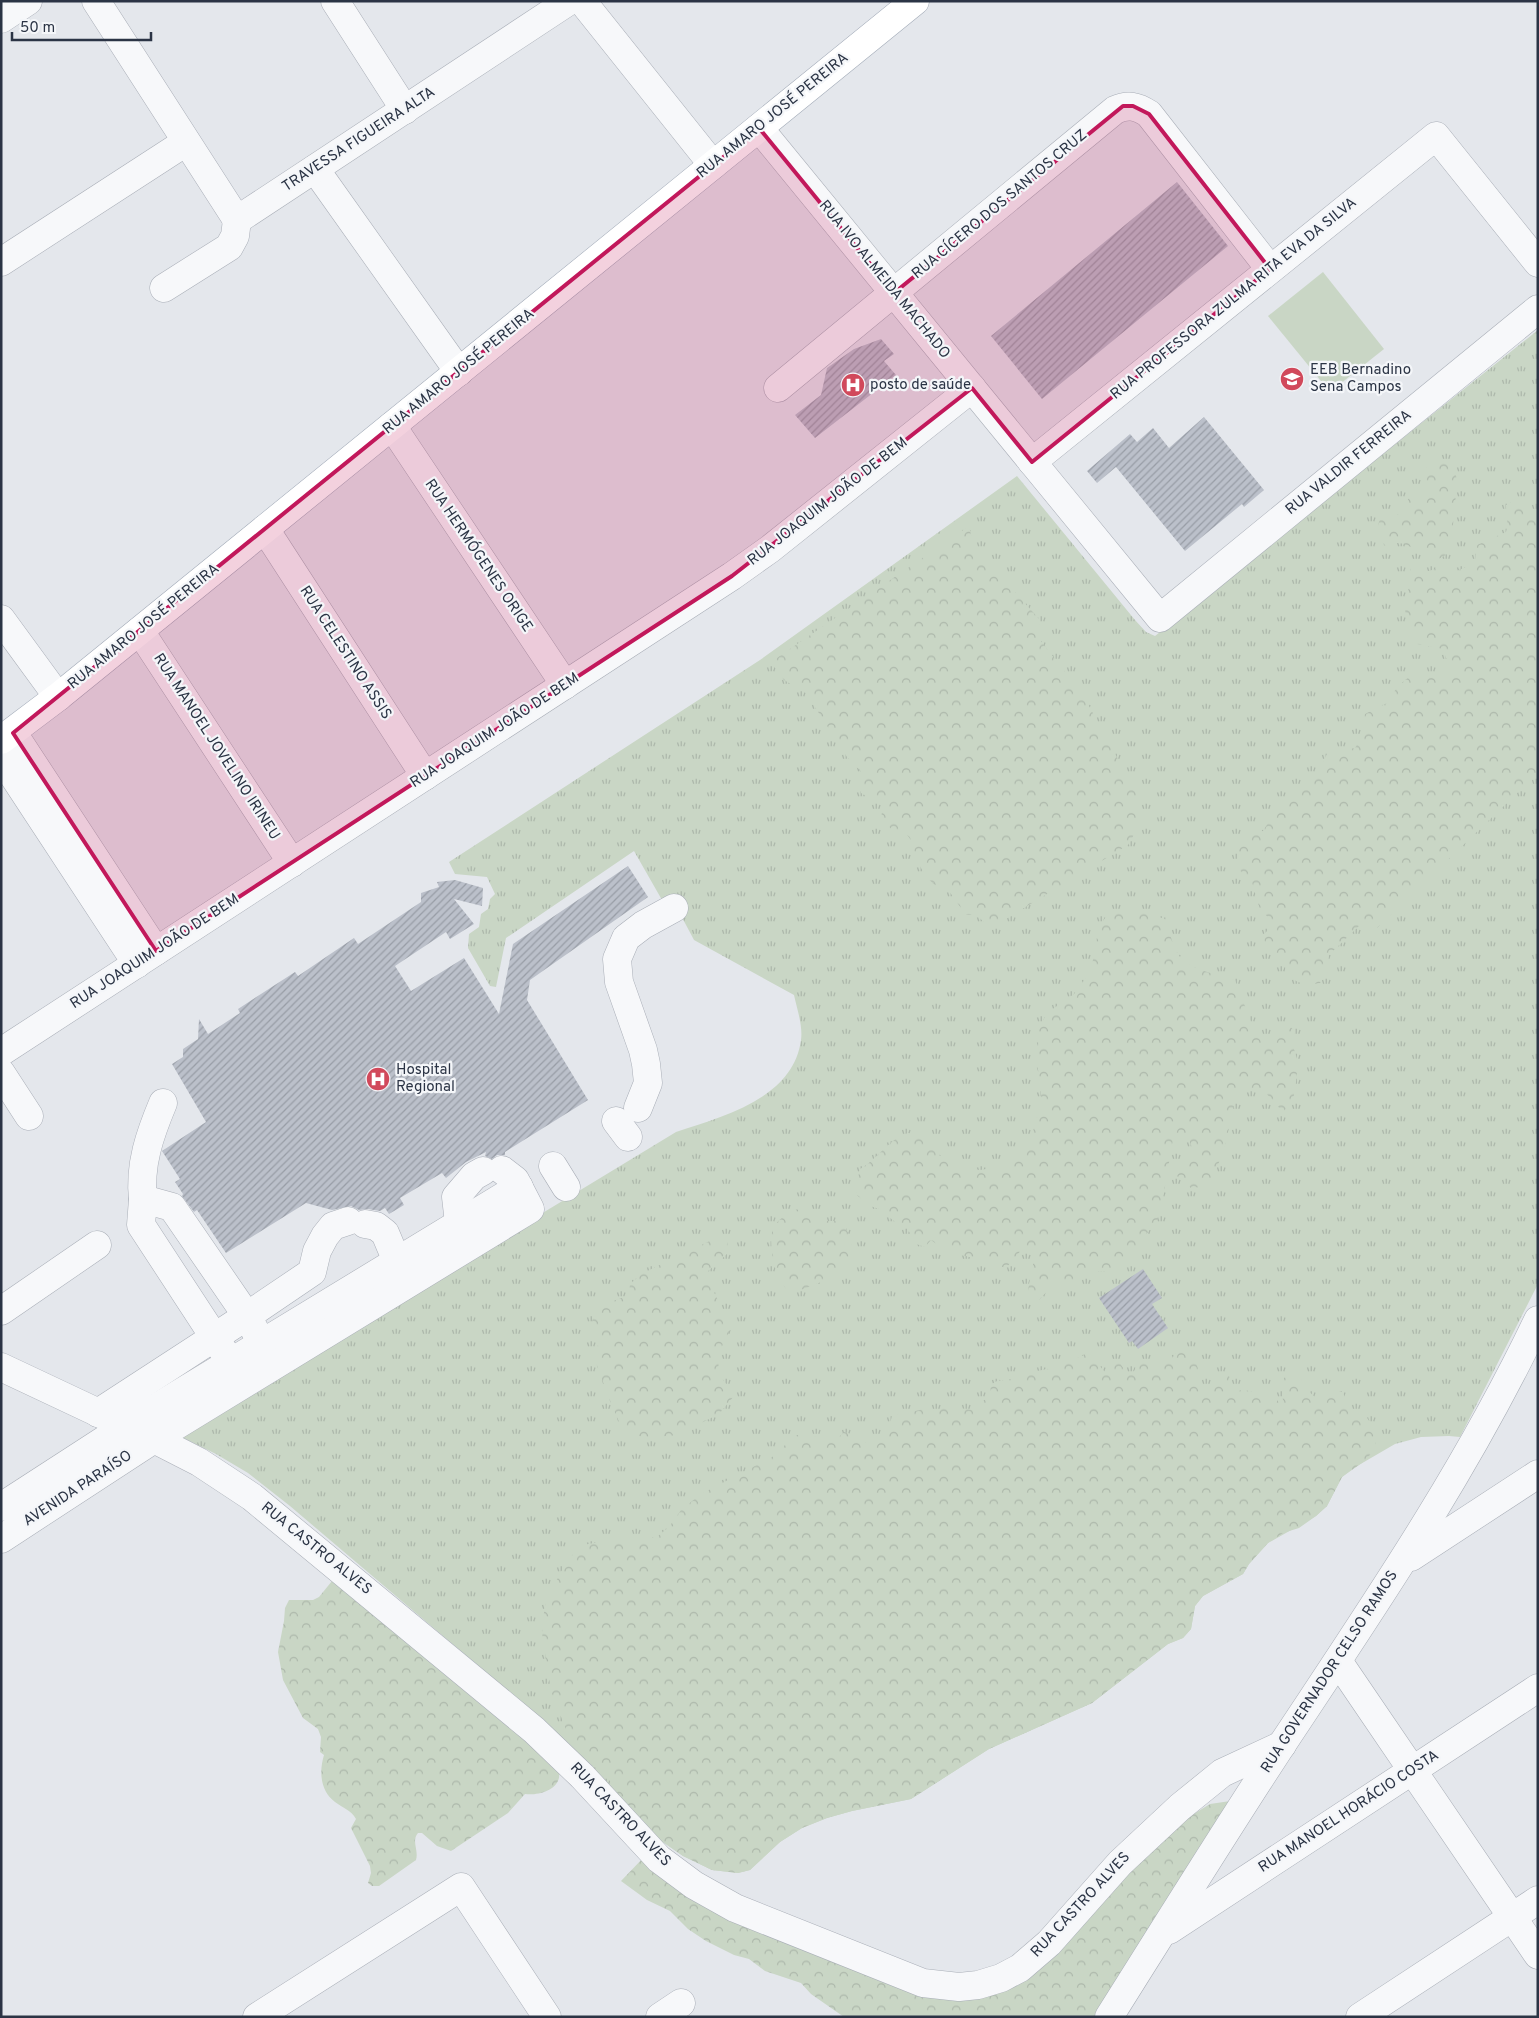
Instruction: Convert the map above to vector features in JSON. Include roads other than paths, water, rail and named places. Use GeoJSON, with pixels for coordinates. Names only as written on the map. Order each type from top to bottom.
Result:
{"type":"FeatureCollection","features":[{"type":"Feature","properties":{"kind":"main road","name":"RUA AMARO JOSÉ PEREIRA"},"geometry":{"type":"LineString","coordinates":[[7,736],[140,631],[915,1]]}},
{"type":"Feature","properties":{"kind":"street"},"geometry":{"type":"LineString","coordinates":[[1,19],[28,1]]}},
{"type":"Feature","properties":{"kind":"street"},"geometry":{"type":"LineString","coordinates":[[96,1],[237,220],[235,236],[228,247],[164,288]]}},
{"type":"Feature","properties":{"kind":"street"},"geometry":{"type":"LineString","coordinates":[[335,1],[405,110]]}},
{"type":"Feature","properties":{"kind":"street","name":"TRAVESSA FIGUEIRA ALTA"},"geometry":{"type":"LineString","coordinates":[[237,220],[569,1]]}},
{"type":"Feature","properties":{"kind":"street"},"geometry":{"type":"LineString","coordinates":[[582,1],[713,165]]}},
{"type":"Feature","properties":{"kind":"street","name":"RUA CÍCERO DOS SANTOS CRUZ"},"geometry":{"type":"LineString","coordinates":[[778,388],[1115,110],[1123,106],[1133,106],[1148,114],[1270,269]]}},
{"type":"Feature","properties":{"kind":"street","name":"RUA IVO ALMEIDA MACHADO"},"geometry":{"type":"LineString","coordinates":[[759,128],[1160,618]]}},
{"type":"Feature","properties":{"kind":"street","name":"RUA PROFESSORA ZULMA RITA EVA DA SILVA"},"geometry":{"type":"LineString","coordinates":[[1032,462],[1436,136],[1538,263]]}},
{"type":"Feature","properties":{"kind":"street"},"geometry":{"type":"LineString","coordinates":[[1,262],[186,142]]}},
{"type":"Feature","properties":{"kind":"street"},"geometry":{"type":"LineString","coordinates":[[314,169],[459,372]]}},
{"type":"Feature","properties":{"kind":"street","name":"RUA VALDIR FERREIRA"},"geometry":{"type":"LineString","coordinates":[[1160,618],[1538,309]]}},
{"type":"Feature","properties":{"kind":"street","name":"RUA JOAQUIM JOÃO DE BEM"},"geometry":{"type":"LineString","coordinates":[[1,1052],[763,555],[972,388]]}},
{"type":"Feature","properties":{"kind":"street","name":"RUA HERMÓGENES ORIGE"},"geometry":{"type":"LineString","coordinates":[[392,426],[565,685]]}},
{"type":"Feature","properties":{"kind":"street","name":"RUA CELESTINO ASSIS"},"geometry":{"type":"LineString","coordinates":[[265,529],[425,776]]}},
{"type":"Feature","properties":{"kind":"street"},"geometry":{"type":"LineString","coordinates":[[1,619],[58,697]]}},
{"type":"Feature","properties":{"kind":"street","name":"RUA MANOEL JOVELINO IRINEU"},"geometry":{"type":"LineString","coordinates":[[140,631],[292,863]]}},
{"type":"Feature","properties":{"kind":"street"},"geometry":{"type":"LineString","coordinates":[[7,736],[146,958]]}},
{"type":"Feature","properties":{"kind":"street"},"geometry":{"type":"LineString","coordinates":[[1,757],[146,958]]}},
{"type":"Feature","properties":{"kind":"street"},"geometry":{"type":"LineString","coordinates":[[627,1122],[648,1083],[644,1050],[619,982],[617,959],[626,938],[643,925],[674,908]]}},
{"type":"Feature","properties":{"kind":"street"},"geometry":{"type":"LineString","coordinates":[[1,1073],[29,1116]]}},
{"type":"Feature","properties":{"kind":"street"},"geometry":{"type":"LineString","coordinates":[[163,1103],[152,1129],[144,1156],[141,1182],[143,1199],[141,1225],[238,1373],[465,1234],[508,1184],[474,1176],[456,1197],[465,1234]]}},
{"type":"Feature","properties":{"kind":"street"},"geometry":{"type":"LineString","coordinates":[[143,1199],[172,1206],[247,1316],[268,1355]]}},
{"type":"Feature","properties":{"kind":"street"},"geometry":{"type":"LineString","coordinates":[[317,1325],[312,1272],[317,1251],[333,1226],[356,1222],[376,1226],[385,1233],[402,1273]]}},
{"type":"Feature","properties":{"kind":"street"},"geometry":{"type":"LineString","coordinates":[[163,1259],[194,1238]]}},
{"type":"Feature","properties":{"kind":"street"},"geometry":{"type":"LineString","coordinates":[[1,1311],[97,1245]]}},
{"type":"Feature","properties":{"kind":"street"},"geometry":{"type":"LineString","coordinates":[[98,1413],[312,1272]]}},
{"type":"Feature","properties":{"kind":"street","name":"RUA GOVERNADOR CELSO RAMOS"},"geometry":{"type":"LineString","coordinates":[[1109,2017],[1282,1745],[1401,1564],[1456,1475],[1498,1401],[1538,1320]]}},
{"type":"Feature","properties":{"kind":"street","name":"RUA CASTRO ALVES"},"geometry":{"type":"LineString","coordinates":[[1,1367],[199,1462],[227,1479],[274,1514],[542,1737],[576,1770],[659,1859],[694,1885],[735,1908],[923,1983],[959,1987],[978,1985],[1001,1978],[1020,1968],[1049,1943],[1120,1863],[1180,1807],[1222,1773],[1282,1745]]}},
{"type":"Feature","properties":{"kind":"street","name":"AVENIDA PARAÍSO"},"geometry":{"type":"LineString","coordinates":[[1,1507],[126,1426],[238,1373]]}},
{"type":"Feature","properties":{"kind":"street","name":"AVENIDA PARAÍSO"},"geometry":{"type":"LineString","coordinates":[[1,1539],[154,1439],[238,1373]]}},
{"type":"Feature","properties":{"kind":"street"},"geometry":{"type":"LineString","coordinates":[[1401,1564],[1538,1474]]}},
{"type":"Feature","properties":{"kind":"street"},"geometry":{"type":"LineString","coordinates":[[1338,1661],[1538,1955]]}},
{"type":"Feature","properties":{"kind":"street","name":"RUA MANOEL HORÁCIO COSTA"},"geometry":{"type":"LineString","coordinates":[[1160,1936],[1538,1688]]}},
{"type":"Feature","properties":{"kind":"street"},"geometry":{"type":"LineString","coordinates":[[257,2017],[461,1888],[546,2017]]}},
{"type":"Feature","properties":{"kind":"street"},"geometry":{"type":"LineString","coordinates":[[1360,2017],[1538,1900]]}},
{"type":"Feature","properties":{"kind":"place","name":"EEB Bernadino Sena Campos"},"geometry":{"type":"Point","coordinates":[1292,379]}},
{"type":"Feature","properties":{"kind":"place","name":"posto de saúde"},"geometry":{"type":"Point","coordinates":[853,385]}},
{"type":"Feature","properties":{"kind":"place","name":"Hospital Regional"},"geometry":{"type":"Point","coordinates":[378,1079]}}]}
